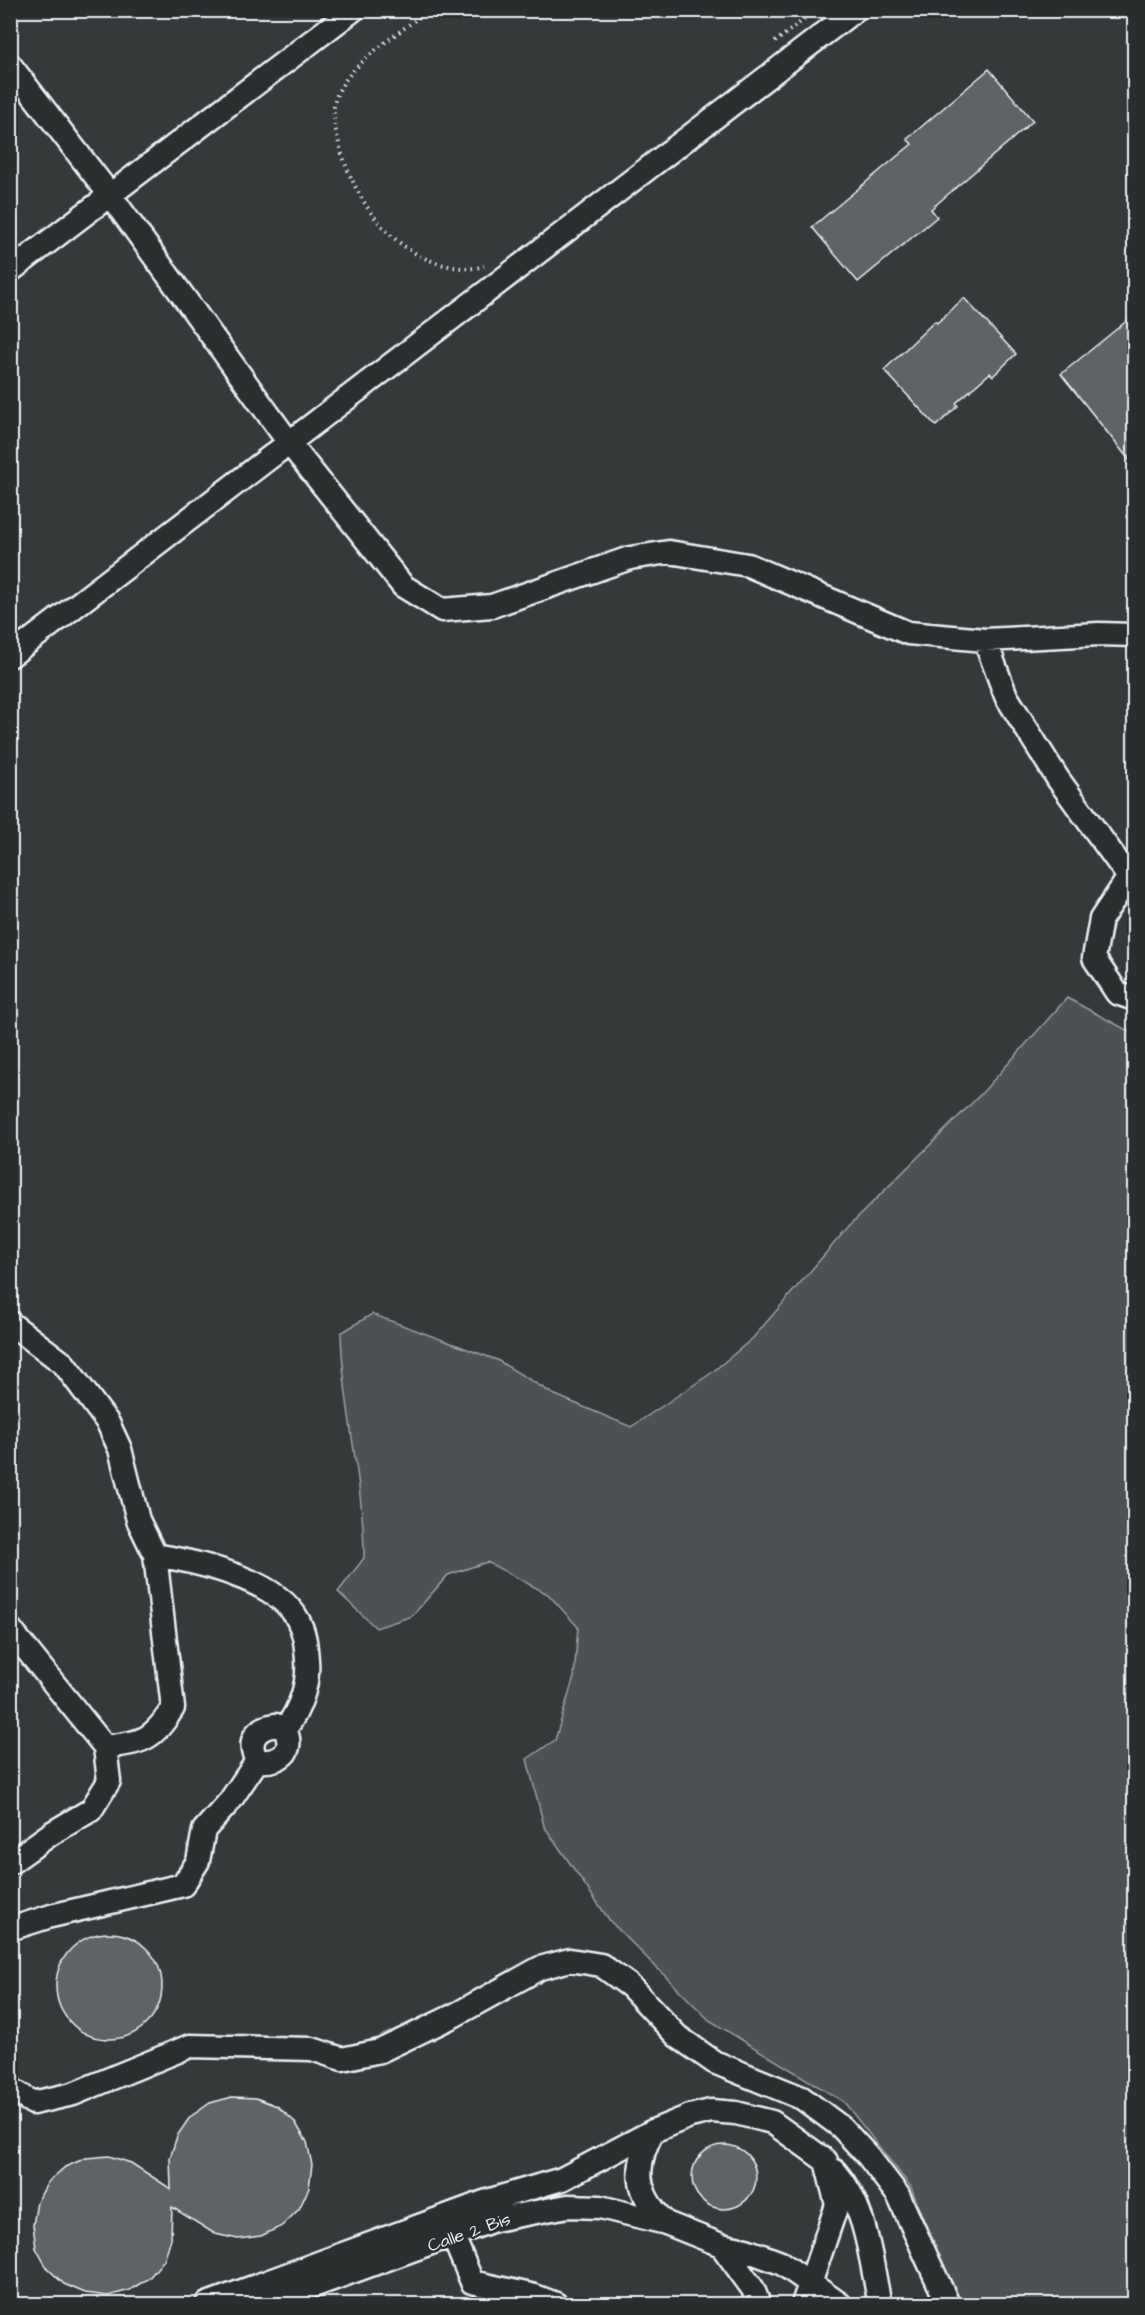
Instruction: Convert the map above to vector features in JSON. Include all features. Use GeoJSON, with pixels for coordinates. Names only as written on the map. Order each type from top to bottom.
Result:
{"type":"FeatureCollection","features":[{"type":"Feature","properties":{"kind":"street"},"geometry":{"type":"LineString","coordinates":[[10,271],[353,10]]}},
{"type":"Feature","properties":{"kind":"street"},"geometry":{"type":"LineString","coordinates":[[10,656],[855,10]]}},
{"type":"Feature","properties":{"kind":"street"},"geometry":{"type":"LineString","coordinates":[[10,65],[110,195],[290,444],[403,586],[442,610],[492,606],[630,558],[669,552],[748,565],[908,633],[985,640],[1134,635]]}},
{"type":"Feature","properties":{"kind":"street"},"geometry":{"type":"LineString","coordinates":[[985,640],[1006,696],[1058,779],[1132,881],[1101,919],[1094,958],[1117,993],[1134,999]]}},
{"type":"Feature","properties":{"kind":"street"},"geometry":{"type":"LineString","coordinates":[[10,1323],[64,1364],[108,1423],[120,1449],[138,1521],[155,1555],[173,1708],[161,1727],[140,1742],[105,1747]]}},
{"type":"Feature","properties":{"kind":"street"},"geometry":{"type":"LineString","coordinates":[[10,1929],[51,1916],[183,1885],[198,1861],[204,1830],[230,1801],[256,1761],[252,1752],[252,1742],[257,1732],[265,1726],[276,1725],[285,1729],[296,1714],[308,1673],[305,1636],[297,1618],[283,1600],[253,1584],[197,1563],[155,1555]]}},
{"type":"Feature","properties":{"kind":"street"},"geometry":{"type":"LineString","coordinates":[[10,1629],[105,1747],[109,1781],[91,1810],[52,1833],[10,1863]]}},
{"type":"Feature","properties":{"kind":"street"},"geometry":{"type":"LineString","coordinates":[[10,2088],[33,2103],[73,2094],[190,2046],[312,2049],[342,2059],[380,2051],[454,2015],[540,1968],[570,1960],[602,1965],[630,1986],[677,2036],[714,2062],[802,2098],[841,2127],[868,2156],[898,2195],[948,2304]]}},
{"type":"Feature","properties":{"kind":"street","name":"Calle 2 Bis"},"geometry":{"type":"LineString","coordinates":[[207,2304],[487,2201],[562,2179],[653,2131],[690,2115],[711,2111],[736,2113],[772,2122],[826,2161],[846,2184],[860,2213],[880,2304]]}},
{"type":"Feature","properties":{"kind":"street"},"geometry":{"type":"LineString","coordinates":[[653,2131],[640,2163],[640,2180],[645,2197],[654,2212],[666,2223]]}},
{"type":"Feature","properties":{"kind":"street"},"geometry":{"type":"LineString","coordinates":[[807,2294],[837,2205],[826,2161]]}},
{"type":"Feature","properties":{"kind":"street","name":"Calle 2 Bis"},"geometry":{"type":"LineString","coordinates":[[264,2304],[495,2220],[568,2206],[600,2207],[666,2223],[722,2245],[746,2250],[781,2263],[807,2294],[840,2304]]}},
{"type":"Feature","properties":{"kind":"street"},"geometry":{"type":"LineString","coordinates":[[453,2236],[471,2282],[535,2296],[556,2304]]}},
{"type":"Feature","properties":{"kind":"street"},"geometry":{"type":"LineString","coordinates":[[722,2245],[753,2289],[759,2304]]}},
{"type":"Feature","properties":{"kind":"path"},"geometry":{"type":"LineString","coordinates":[[429,10],[353,72],[341,85],[334,103],[334,128],[350,179],[372,214],[396,242],[423,260],[459,269],[482,267],[492,261]]}},
{"type":"Feature","properties":{"kind":"path"},"geometry":{"type":"LineString","coordinates":[[772,45],[816,10]]}},
{"type":"Feature","properties":{"kind":"shaded area"},"geometry":{"type":"Polygon","coordinates":[[[1067,998],[1134,1034],[1134,2304],[964,2304],[949,2287],[911,2187],[844,2102],[709,2020],[610,1921],[544,1826],[527,1759],[555,1740],[574,1677],[578,1627],[548,1594],[487,1562],[448,1575],[412,1616],[376,1628],[338,1592],[364,1558],[361,1501],[345,1390],[341,1333],[372,1314],[497,1360],[553,1394],[631,1427],[710,1374],[753,1338],[849,1226],[982,1093],[1067,998]]]}},
{"type":"Feature","properties":{"kind":"building"},"geometry":{"type":"Polygon","coordinates":[[[989,69],[1033,121],[931,209],[937,217],[858,282],[812,227],[912,144],[907,139],[989,69]]]}},
{"type":"Feature","properties":{"kind":"building"},"geometry":{"type":"Polygon","coordinates":[[[964,298],[1016,354],[993,376],[990,373],[956,403],[958,406],[936,426],[884,370],[935,321],[937,323],[964,298]]]}},
{"type":"Feature","properties":{"kind":"building"},"geometry":{"type":"Polygon","coordinates":[[[1134,315],[1134,466],[1061,374],[1134,315]]]}},
{"type":"Feature","properties":{"kind":"building"},"geometry":{"type":"Polygon","coordinates":[[[109,1933],[129,1937],[147,1948],[158,1966],[162,1986],[158,2006],[147,2024],[129,2035],[109,2039],[89,2035],[71,2024],[60,2006],[56,1986],[60,1966],[71,1948],[89,1937],[109,1933]]]}},
{"type":"Feature","properties":{"kind":"building"},"geometry":{"type":"Polygon","coordinates":[[[232,2097],[256,2098],[277,2106],[295,2122],[307,2142],[312,2165],[309,2188],[299,2209],[282,2226],[261,2236],[238,2239],[215,2234],[172,2207],[171,2239],[164,2260],[149,2278],[130,2290],[108,2296],[85,2293],[64,2284],[47,2268],[36,2248],[33,2225],[37,2202],[48,2182],[65,2167],[86,2158],[109,2156],[131,2163],[171,2189],[170,2158],[177,2136],[190,2117],[210,2103],[232,2097]]]}},
{"type":"Feature","properties":{"kind":"building"},"geometry":{"type":"Polygon","coordinates":[[[724,2145],[742,2151],[750,2159],[756,2177],[750,2195],[742,2203],[724,2209],[706,2203],[698,2195],[692,2177],[698,2159],[706,2151],[724,2145]]]}}]}
